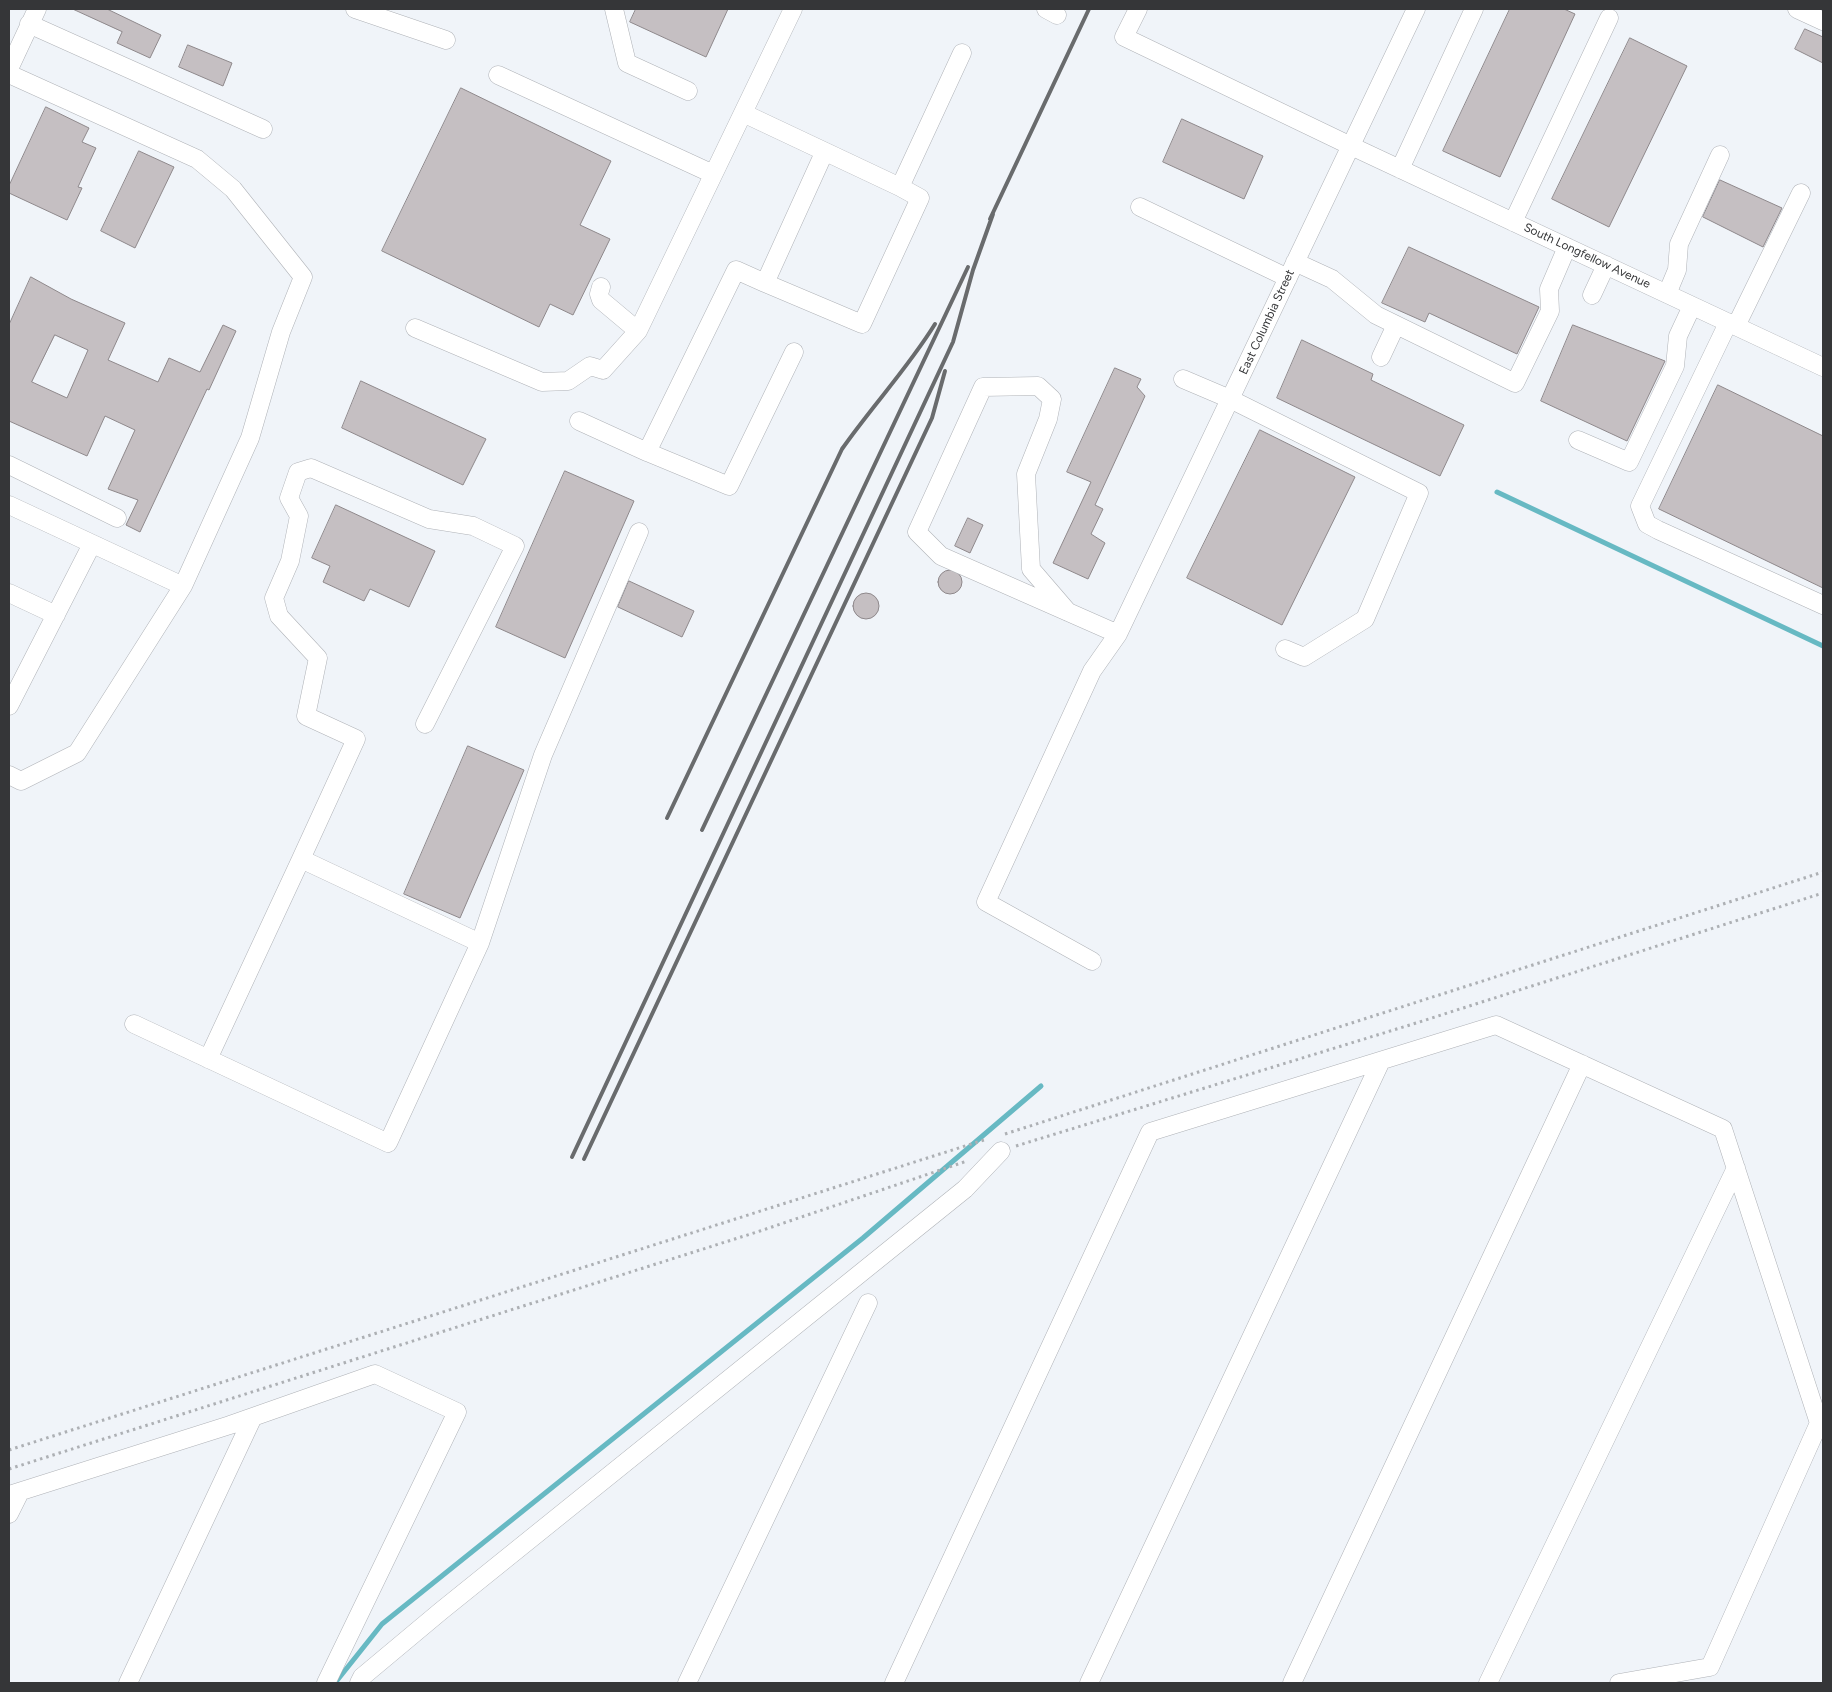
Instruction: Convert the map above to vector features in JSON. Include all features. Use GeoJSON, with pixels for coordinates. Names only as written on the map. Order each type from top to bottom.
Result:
{"type":"FeatureCollection","features":[{"type":"Feature","properties":{"kind":"street"},"geometry":{"type":"LineString","coordinates":[[355,9],[446,40]]}},
{"type":"Feature","properties":{"kind":"street"},"geometry":{"type":"LineString","coordinates":[[614,9],[627,63],[688,91]]}},
{"type":"Feature","properties":{"kind":"street"},"geometry":{"type":"LineString","coordinates":[[415,328],[542,382],[568,380],[590,366],[603,370],[638,330],[792,9]]}},
{"type":"Feature","properties":{"kind":"street","name":"South Longfellow Avenue"},"geometry":{"type":"LineString","coordinates":[[1138,9],[1124,37],[1351,146],[1823,367]]}},
{"type":"Feature","properties":{"kind":"street","name":"East Columbia Street"},"geometry":{"type":"LineString","coordinates":[[1092,961],[986,902],[1092,671],[1118,634],[1416,9]]}},
{"type":"Feature","properties":{"kind":"street"},"geometry":{"type":"LineString","coordinates":[[1400,169],[1474,9]]}},
{"type":"Feature","properties":{"kind":"street"},"geometry":{"type":"LineString","coordinates":[[1797,9],[1823,21]]}},
{"type":"Feature","properties":{"kind":"street"},"geometry":{"type":"LineString","coordinates":[[9,69],[33,17],[263,128]]}},
{"type":"Feature","properties":{"kind":"street"},"geometry":{"type":"LineString","coordinates":[[1513,222],[1609,18]]}},
{"type":"Feature","properties":{"kind":"street"},"geometry":{"type":"LineString","coordinates":[[900,188],[962,54]]}},
{"type":"Feature","properties":{"kind":"street"},"geometry":{"type":"LineString","coordinates":[[9,74],[197,159],[233,190],[303,276],[281,332],[250,438],[183,586],[77,753],[21,781],[9,775]]}},
{"type":"Feature","properties":{"kind":"street"},"geometry":{"type":"LineString","coordinates":[[498,75],[713,174]]}},
{"type":"Feature","properties":{"kind":"street"},"geometry":{"type":"LineString","coordinates":[[647,452],[736,270],[862,324],[920,198],[743,113]]}},
{"type":"Feature","properties":{"kind":"street"},"geometry":{"type":"LineString","coordinates":[[765,283],[824,153]]}},
{"type":"Feature","properties":{"kind":"street"},"geometry":{"type":"LineString","coordinates":[[1667,294],[1677,270],[1679,244],[1720,155]]}},
{"type":"Feature","properties":{"kind":"street"},"geometry":{"type":"LineString","coordinates":[[1801,193],[1640,506],[1647,524],[1658,530],[1823,605]]}},
{"type":"Feature","properties":{"kind":"street"},"geometry":{"type":"LineString","coordinates":[[1140,207],[1292,270],[1332,279],[1376,315],[1515,383],[1550,311],[1549,289],[1568,247]]}},
{"type":"Feature","properties":{"kind":"street"},"geometry":{"type":"LineString","coordinates":[[1592,295],[1606,265]]}},
{"type":"Feature","properties":{"kind":"street"},"geometry":{"type":"LineString","coordinates":[[601,287],[599,294],[602,300],[638,330]]}},
{"type":"Feature","properties":{"kind":"street"},"geometry":{"type":"LineString","coordinates":[[1578,440],[1629,462],[1675,366],[1678,336],[1692,306]]}},
{"type":"Feature","properties":{"kind":"street"},"geometry":{"type":"LineString","coordinates":[[1381,358],[1396,325]]}},
{"type":"Feature","properties":{"kind":"street"},"geometry":{"type":"LineString","coordinates":[[579,421],[729,486],[794,352]]}},
{"type":"Feature","properties":{"kind":"street"},"geometry":{"type":"LineString","coordinates":[[1182,379],[1230,399],[1419,493],[1365,619],[1304,658],[1285,649]]}},
{"type":"Feature","properties":{"kind":"street"},"geometry":{"type":"LineString","coordinates":[[1068,612],[1032,569],[1026,474],[1048,418],[1052,399],[1038,386],[983,386],[917,532],[941,556],[1068,612],[1118,634]]}},
{"type":"Feature","properties":{"kind":"street"},"geometry":{"type":"LineString","coordinates":[[9,465],[117,518]]}},
{"type":"Feature","properties":{"kind":"street"},"geometry":{"type":"LineString","coordinates":[[208,1059],[356,739],[306,716],[318,658],[279,616],[274,598],[290,561],[299,516],[290,498],[298,472],[311,468],[428,519],[473,526],[515,546],[426,724]]}},
{"type":"Feature","properties":{"kind":"street"},"geometry":{"type":"LineString","coordinates":[[9,505],[183,586]]}},
{"type":"Feature","properties":{"kind":"street"},"geometry":{"type":"LineString","coordinates":[[134,1024],[388,1143],[480,943],[543,755],[640,532]]}},
{"type":"Feature","properties":{"kind":"street"},"geometry":{"type":"LineString","coordinates":[[9,706],[92,544]]}},
{"type":"Feature","properties":{"kind":"street"},"geometry":{"type":"LineString","coordinates":[[9,593],[56,615]]}},
{"type":"Feature","properties":{"kind":"street"},"geometry":{"type":"LineString","coordinates":[[301,859],[480,943]]}},
{"type":"Feature","properties":{"kind":"street"},"geometry":{"type":"LineString","coordinates":[[894,1683],[1150,1132],[1496,1025],[1723,1129],[1819,1423],[1710,1667],[1619,1683]]}},
{"type":"Feature","properties":{"kind":"street"},"geometry":{"type":"LineString","coordinates":[[1089,1683],[1381,1061]]}},
{"type":"Feature","properties":{"kind":"street"},"geometry":{"type":"LineString","coordinates":[[1292,1683],[1582,1064]]}},
{"type":"Feature","properties":{"kind":"street"},"geometry":{"type":"LineString","coordinates":[[360,1683],[362,1677],[441,1611],[965,1189],[1000,1140]]}},
{"type":"Feature","properties":{"kind":"street"},"geometry":{"type":"LineString","coordinates":[[1488,1683],[1736,1168]]}},
{"type":"Feature","properties":{"kind":"street"},"geometry":{"type":"LineString","coordinates":[[687,1683],[868,1303]]}},
{"type":"Feature","properties":{"kind":"street"},"geometry":{"type":"LineString","coordinates":[[9,1514],[14,1493],[253,1417],[375,1374],[457,1412],[326,1683]]}},
{"type":"Feature","properties":{"kind":"street"},"geometry":{"type":"LineString","coordinates":[[128,1683],[253,1417]]}},
{"type":"Feature","properties":{"kind":"path"},"geometry":{"type":"LineString","coordinates":[[9,1450],[1000,1140],[1823,872]]}},
{"type":"Feature","properties":{"kind":"path"},"geometry":{"type":"LineString","coordinates":[[1000,1140],[1413,1024],[1823,893]]}},
{"type":"Feature","properties":{"kind":"path"},"geometry":{"type":"LineString","coordinates":[[9,1470],[760,1231],[975,1159]]}},
{"type":"Feature","properties":{"kind":"building"},"geometry":{"type":"Polygon","coordinates":[[[73,9],[107,9],[161,35],[150,58],[117,43],[122,32],[73,9]]]}},
{"type":"Feature","properties":{"kind":"building"},"geometry":{"type":"Polygon","coordinates":[[[636,9],[728,9],[706,57],[630,22],[636,9]]]}},
{"type":"Feature","properties":{"kind":"building"},"geometry":{"type":"Polygon","coordinates":[[[1510,9],[1564,9],[1575,14],[1500,177],[1443,151],[1510,9]]]}},
{"type":"Feature","properties":{"kind":"building"},"geometry":{"type":"Polygon","coordinates":[[[1805,29],[1823,37],[1823,63],[1795,49],[1805,29]]]}},
{"type":"Feature","properties":{"kind":"building"},"geometry":{"type":"Polygon","coordinates":[[[1630,38],[1687,66],[1609,227],[1552,199],[1630,38]]]}},
{"type":"Feature","properties":{"kind":"building"},"geometry":{"type":"Polygon","coordinates":[[[188,45],[232,63],[223,86],[179,67],[188,45]]]}},
{"type":"Feature","properties":{"kind":"building"},"geometry":{"type":"Polygon","coordinates":[[[461,88],[611,161],[580,225],[610,239],[573,315],[550,304],[539,327],[382,251],[461,88]]]}},
{"type":"Feature","properties":{"kind":"building"},"geometry":{"type":"Polygon","coordinates":[[[46,107],[89,128],[82,142],[96,148],[78,187],[82,188],[67,220],[9,193],[9,186],[46,107]]]}},
{"type":"Feature","properties":{"kind":"building"},"geometry":{"type":"Polygon","coordinates":[[[1182,119],[1263,156],[1244,199],[1163,162],[1182,119]]]}},
{"type":"Feature","properties":{"kind":"building"},"geometry":{"type":"Polygon","coordinates":[[[139,151],[174,167],[135,248],[101,231],[139,151]]]}},
{"type":"Feature","properties":{"kind":"building"},"geometry":{"type":"Polygon","coordinates":[[[1720,180],[1782,208],[1763,247],[1703,217],[1720,180]]]}},
{"type":"Feature","properties":{"kind":"building"},"geometry":{"type":"Polygon","coordinates":[[[1409,247],[1539,307],[1517,354],[1429,313],[1425,322],[1382,303],[1409,247]]]}},
{"type":"Feature","properties":{"kind":"building"},"geometry":{"type":"Polygon","coordinates":[[[31,277],[71,299],[125,323],[108,360],[158,382],[169,358],[200,372],[223,325],[236,331],[140,532],[126,525],[138,500],[108,489],[135,430],[105,416],[87,456],[9,421],[9,325],[31,277]],[[55,335],[32,382],[67,398],[88,350],[55,335]]]}},
{"type":"Feature","properties":{"kind":"building"},"geometry":{"type":"Polygon","coordinates":[[[1573,325],[1665,361],[1627,441],[1541,401],[1573,325]]]}},
{"type":"Feature","properties":{"kind":"building"},"geometry":{"type":"Polygon","coordinates":[[[1302,340],[1373,374],[1371,380],[1464,425],[1440,476],[1277,398],[1302,340]]]}},
{"type":"Feature","properties":{"kind":"building"},"geometry":{"type":"Polygon","coordinates":[[[1115,368],[1141,379],[1137,387],[1145,396],[1095,505],[1103,509],[1091,534],[1105,543],[1088,579],[1053,563],[1091,482],[1067,472],[1115,368]]]}},
{"type":"Feature","properties":{"kind":"building"},"geometry":{"type":"Polygon","coordinates":[[[361,381],[486,439],[463,485],[342,428],[361,381]]]}},
{"type":"Feature","properties":{"kind":"building"},"geometry":{"type":"Polygon","coordinates":[[[1718,385],[1823,436],[1823,588],[1659,509],[1718,385]]]}},
{"type":"Feature","properties":{"kind":"building"},"geometry":{"type":"Polygon","coordinates":[[[1260,430],[1355,477],[1282,625],[1187,578],[1260,430]]]}},
{"type":"Feature","properties":{"kind":"building"},"geometry":{"type":"Polygon","coordinates":[[[565,471],[634,501],[565,658],[496,627],[565,471]]]}},
{"type":"Feature","properties":{"kind":"building"},"geometry":{"type":"Polygon","coordinates":[[[336,505],[435,551],[409,607],[370,589],[364,601],[323,582],[330,566],[312,558],[336,505]]]}},
{"type":"Feature","properties":{"kind":"building"},"geometry":{"type":"Polygon","coordinates":[[[968,518],[983,525],[970,553],[955,546],[968,518]]]}},
{"type":"Feature","properties":{"kind":"building"},"geometry":{"type":"Polygon","coordinates":[[[950,570],[955,571],[961,577],[961,587],[955,593],[950,594],[945,593],[939,587],[938,582],[939,577],[945,571],[950,570]]]}},
{"type":"Feature","properties":{"kind":"building"},"geometry":{"type":"Polygon","coordinates":[[[629,581],[694,611],[682,637],[618,607],[629,581]]]}},
{"type":"Feature","properties":{"kind":"building"},"geometry":{"type":"Polygon","coordinates":[[[866,593],[875,597],[879,606],[875,615],[866,619],[857,615],[853,606],[857,597],[866,593]]]}},
{"type":"Feature","properties":{"kind":"building"},"geometry":{"type":"Polygon","coordinates":[[[468,746],[524,770],[460,918],[404,894],[468,746]]]}},
{"type":"Feature","properties":{"kind":"waterway"},"geometry":{"type":"LineString","coordinates":[[1497,492],[1823,646]]}},
{"type":"Feature","properties":{"kind":"waterway"},"geometry":{"type":"LineString","coordinates":[[335,1683],[382,1624],[863,1238],[1041,1086]]}},
{"type":"Feature","properties":{"kind":"railway"},"geometry":{"type":"LineString","coordinates":[[990,219],[1089,9]]}},
{"type":"Feature","properties":{"kind":"railway"},"geometry":{"type":"LineString","coordinates":[[572,1157],[953,342],[973,270],[993,214]]}},
{"type":"Feature","properties":{"kind":"railway"},"geometry":{"type":"LineString","coordinates":[[702,830],[968,267]]}},
{"type":"Feature","properties":{"kind":"railway"},"geometry":{"type":"LineString","coordinates":[[667,818],[842,449],[935,324]]}},
{"type":"Feature","properties":{"kind":"railway"},"geometry":{"type":"LineString","coordinates":[[584,1159],[932,418],[945,371]]}}]}
